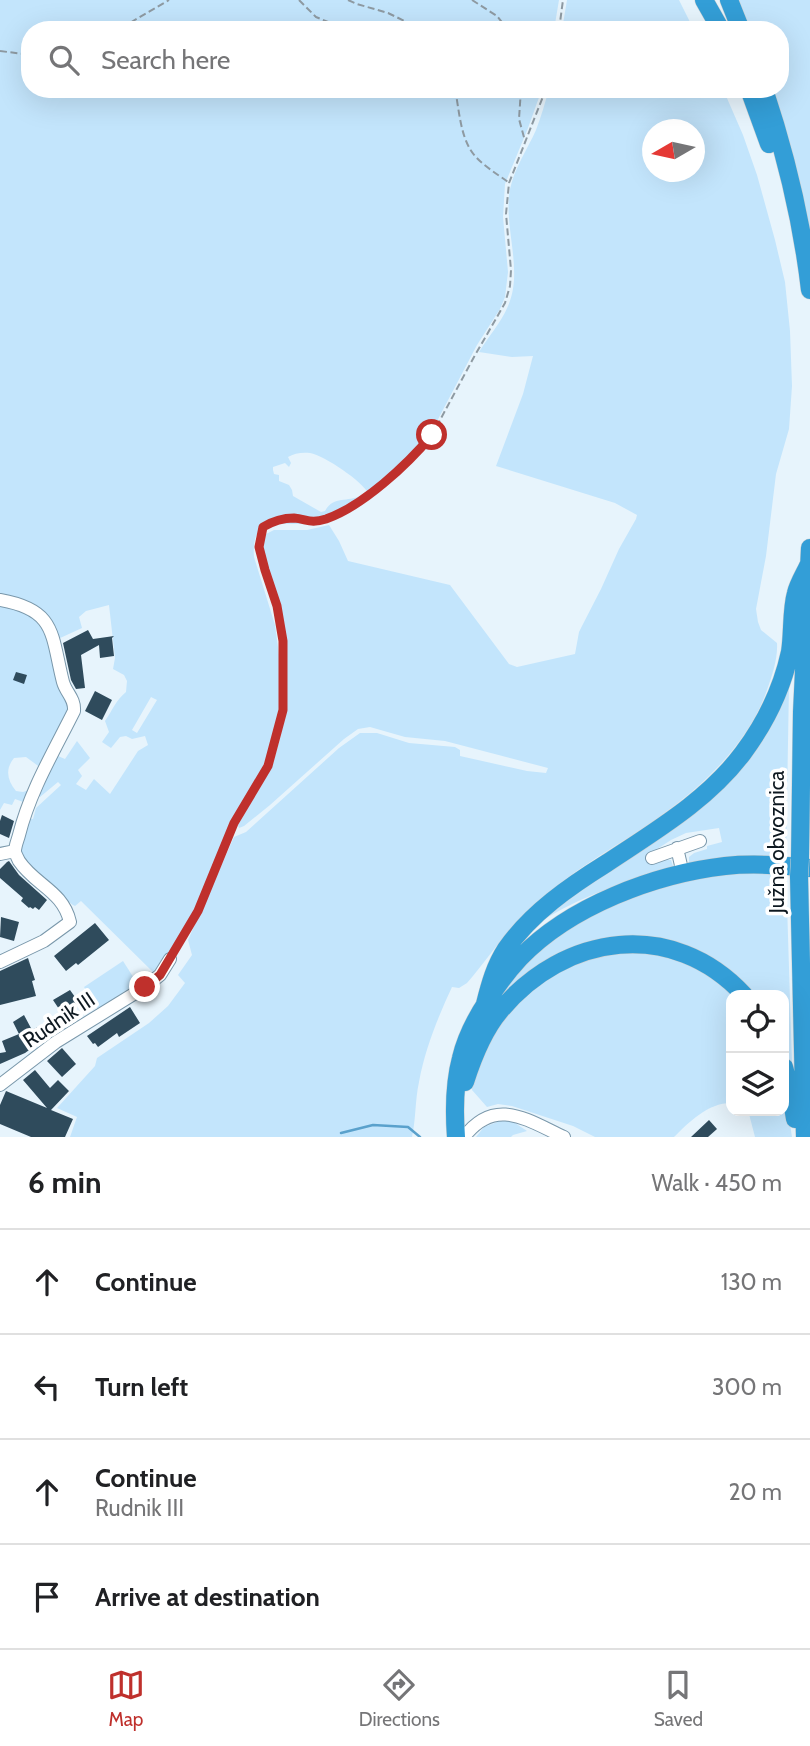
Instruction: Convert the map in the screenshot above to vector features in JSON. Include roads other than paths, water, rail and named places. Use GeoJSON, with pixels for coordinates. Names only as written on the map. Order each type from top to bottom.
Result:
{"type":"FeatureCollection","features":[{"type":"Feature","properties":{"kind":"highway"},"geometry":{"type":"LineString","coordinates":[[704,0],[716,21]]}},
{"type":"Feature","properties":{"kind":"highway"},"geometry":{"type":"LineString","coordinates":[[729,0],[737,21]]}},
{"type":"Feature","properties":{"kind":"highway"},"geometry":{"type":"LineString","coordinates":[[753,98],[776,170],[796,204]]}},
{"type":"Feature","properties":{"kind":"highway"},"geometry":{"type":"LineString","coordinates":[[767,98],[796,204],[810,290]]}},
{"type":"Feature","properties":{"kind":"highway"},"geometry":{"type":"LineString","coordinates":[[485,1004],[499,962],[525,926],[569,888],[694,802],[718,781],[741,755],[773,705],[785,674],[793,635],[795,594],[810,556]]}},
{"type":"Feature","properties":{"kind":"highway","name":"Južna obvoznica"},"geometry":{"type":"LineString","coordinates":[[805,1137],[802,712],[810,556]]}},
{"type":"Feature","properties":{"kind":"highway"},"geometry":{"type":"LineString","coordinates":[[456,1137],[455,1093],[460,1059],[473,1026],[507,973],[547,934],[592,907],[628,890],[683,874],[725,866],[803,867]]}},
{"type":"Feature","properties":{"kind":"highway"},"geometry":{"type":"LineString","coordinates":[[455,1112],[475,1054],[499,1012],[537,975],[570,956],[608,946],[658,947],[684,954],[707,965],[739,990]]}},
{"type":"Feature","properties":{"kind":"highway"},"geometry":{"type":"LineString","coordinates":[[789,1086],[797,1137]]}},
{"type":"Feature","properties":{"kind":"street"},"geometry":{"type":"LineString","coordinates":[[0,600],[27,608],[47,623],[52,633],[64,686],[75,704],[23,821],[15,852],[26,869],[63,903],[71,922],[44,941],[0,962]]}},
{"type":"Feature","properties":{"kind":"street"},"geometry":{"type":"LineString","coordinates":[[652,858],[700,841]]}},
{"type":"Feature","properties":{"kind":"street"},"geometry":{"type":"LineString","coordinates":[[677,848],[683,874]]}},
{"type":"Feature","properties":{"kind":"street"},"geometry":{"type":"LineString","coordinates":[[0,855],[15,852]]}},
{"type":"Feature","properties":{"kind":"street","name":"Rudnik III"},"geometry":{"type":"LineString","coordinates":[[0,1084],[56,1042],[145,987],[160,975],[170,959]]}},
{"type":"Feature","properties":{"kind":"street"},"geometry":{"type":"LineString","coordinates":[[464,1137],[486,1117],[502,1114],[513,1115],[564,1137]]}},
{"type":"Feature","properties":{"kind":"waterway"},"geometry":{"type":"LineString","coordinates":[[341,1133],[373,1125],[408,1127],[420,1137]]}}]}
